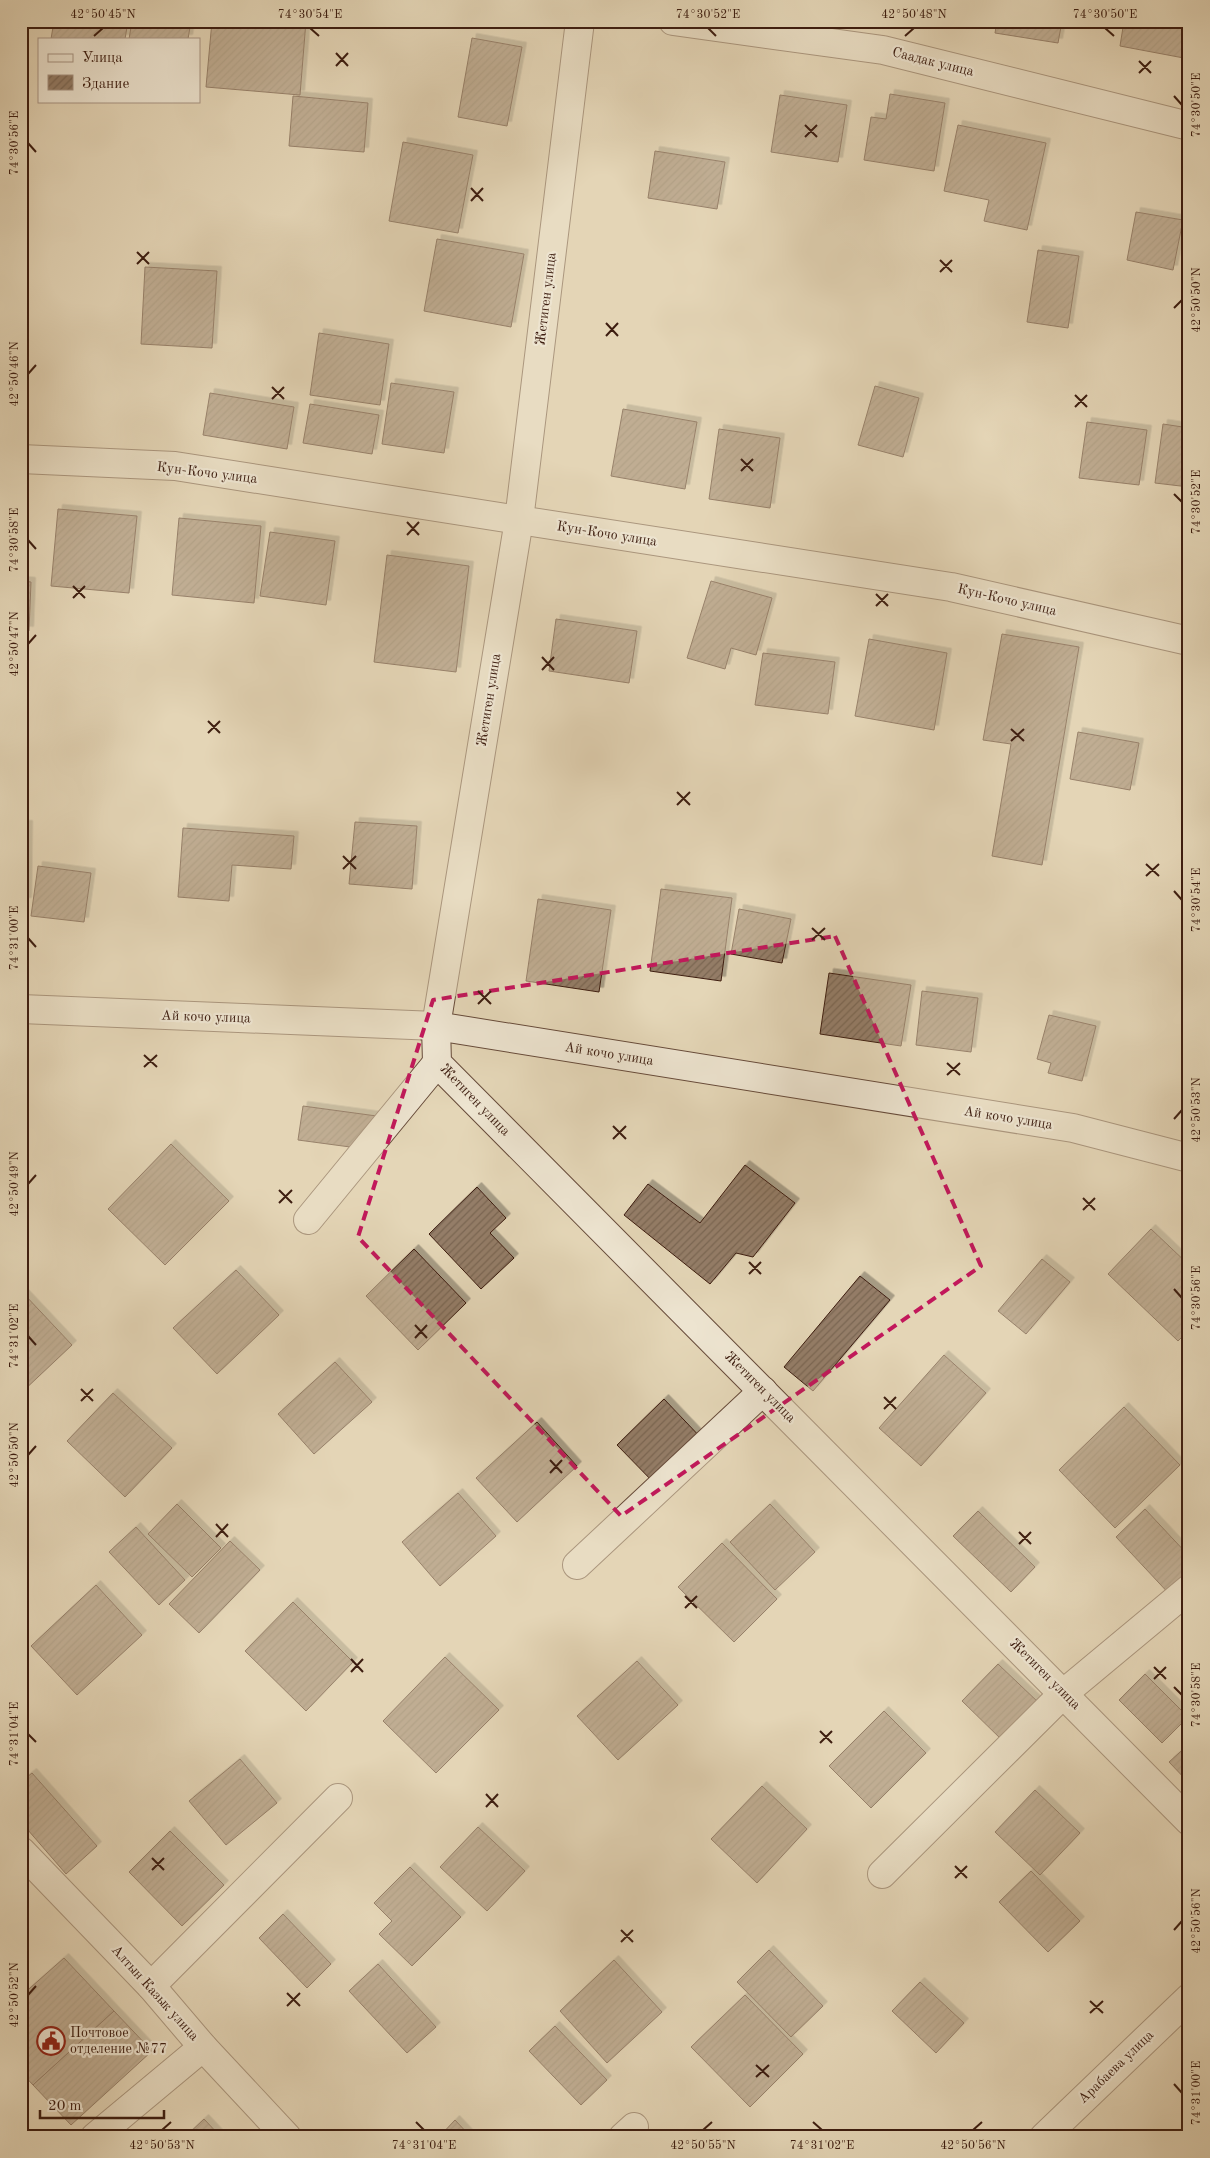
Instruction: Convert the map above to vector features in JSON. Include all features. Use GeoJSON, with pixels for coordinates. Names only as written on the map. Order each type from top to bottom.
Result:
{"type":"FeatureCollection","features":[{"type":"Feature","properties":{"kind":"street","name":"Жетиген улица"},"geometry":{"type":"LineString","coordinates":[[580,21],[518,520],[436,1026],[437,1063],[1189,1820]]}},
{"type":"Feature","properties":{"kind":"street","name":"Саадак улица"},"geometry":{"type":"LineString","coordinates":[[672,21],[883,50],[1189,126]]}},
{"type":"Feature","properties":{"kind":"street","name":"Кун-Кочо улица"},"geometry":{"type":"LineString","coordinates":[[21,459],[175,466],[951,588],[1189,641]]}},
{"type":"Feature","properties":{"kind":"street","name":"Ай кочо улица"},"geometry":{"type":"LineString","coordinates":[[21,1009],[436,1026],[1073,1128],[1189,1158]]}},
{"type":"Feature","properties":{"kind":"street"},"geometry":{"type":"LineString","coordinates":[[308,1220],[437,1063]]}},
{"type":"Feature","properties":{"kind":"street"},"geometry":{"type":"LineString","coordinates":[[577,1565],[763,1391]]}},
{"type":"Feature","properties":{"kind":"street"},"geometry":{"type":"LineString","coordinates":[[882,1874],[1064,1693],[1189,1589]]}},
{"type":"Feature","properties":{"kind":"street"},"geometry":{"type":"LineString","coordinates":[[151,1986],[338,1798]]}},
{"type":"Feature","properties":{"kind":"street","name":"Алтын Казык улица"},"geometry":{"type":"LineString","coordinates":[[21,1850],[151,1986],[203,2047],[287,2137]]}},
{"type":"Feature","properties":{"kind":"street","name":"Арабаева улица"},"geometry":{"type":"LineString","coordinates":[[1044,2137],[1189,1998]]}},
{"type":"Feature","properties":{"kind":"street"},"geometry":{"type":"LineString","coordinates":[[96,2137],[203,2047]]}},
{"type":"Feature","properties":{"kind":"highlighted area"},"geometry":{"type":"Polygon","coordinates":[[[835,936],[981,1266],[621,1516],[358,1237],[433,1000],[835,936]]]}},
{"type":"Feature","properties":{"kind":"building"},"geometry":{"type":"Polygon","coordinates":[[[54,21],[128,21],[125,38],[51,38],[54,21]]]}},
{"type":"Feature","properties":{"kind":"building"},"geometry":{"type":"Polygon","coordinates":[[[132,21],[191,21],[188,38],[129,38],[132,21]]]}},
{"type":"Feature","properties":{"kind":"building"},"geometry":{"type":"Polygon","coordinates":[[[212,21],[306,21],[300,95],[206,87],[212,21]]]}},
{"type":"Feature","properties":{"kind":"building"},"geometry":{"type":"Polygon","coordinates":[[[997,21],[1062,21],[1058,43],[995,33],[997,21]]]}},
{"type":"Feature","properties":{"kind":"building"},"geometry":{"type":"Polygon","coordinates":[[[1124,21],[1189,21],[1189,59],[1120,46],[1124,21]]]}},
{"type":"Feature","properties":{"kind":"building"},"geometry":{"type":"Polygon","coordinates":[[[472,38],[522,47],[507,126],[458,117],[472,38]]]}},
{"type":"Feature","properties":{"kind":"building"},"geometry":{"type":"Polygon","coordinates":[[[890,94],[945,103],[934,171],[864,160],[871,117],[886,119],[890,94]]]}},
{"type":"Feature","properties":{"kind":"building"},"geometry":{"type":"Polygon","coordinates":[[[780,95],[847,105],[838,162],[771,152],[780,95]]]}},
{"type":"Feature","properties":{"kind":"building"},"geometry":{"type":"Polygon","coordinates":[[[293,96],[368,103],[364,152],[289,146],[293,96]]]}},
{"type":"Feature","properties":{"kind":"building"},"geometry":{"type":"Polygon","coordinates":[[[958,125],[1046,143],[1027,230],[984,221],[989,200],[944,191],[958,125]]]}},
{"type":"Feature","properties":{"kind":"building"},"geometry":{"type":"Polygon","coordinates":[[[403,142],[473,155],[458,233],[389,221],[403,142]]]}},
{"type":"Feature","properties":{"kind":"building"},"geometry":{"type":"Polygon","coordinates":[[[655,151],[725,162],[717,209],[648,198],[655,151]]]}},
{"type":"Feature","properties":{"kind":"building"},"geometry":{"type":"Polygon","coordinates":[[[1136,212],[1183,220],[1173,270],[1127,260],[1136,212]]]}},
{"type":"Feature","properties":{"kind":"building"},"geometry":{"type":"Polygon","coordinates":[[[437,239],[524,254],[511,327],[424,311],[437,239]]]}},
{"type":"Feature","properties":{"kind":"building"},"geometry":{"type":"Polygon","coordinates":[[[1038,250],[1079,256],[1068,328],[1027,322],[1038,250]]]}},
{"type":"Feature","properties":{"kind":"building"},"geometry":{"type":"Polygon","coordinates":[[[145,267],[217,271],[212,348],[141,344],[145,267]]]}},
{"type":"Feature","properties":{"kind":"building"},"geometry":{"type":"Polygon","coordinates":[[[319,333],[389,344],[380,405],[310,395],[319,333]]]}},
{"type":"Feature","properties":{"kind":"building"},"geometry":{"type":"Polygon","coordinates":[[[391,383],[454,392],[444,453],[382,444],[391,383]]]}},
{"type":"Feature","properties":{"kind":"building"},"geometry":{"type":"Polygon","coordinates":[[[875,386],[919,398],[903,457],[858,445],[875,386]]]}},
{"type":"Feature","properties":{"kind":"building"},"geometry":{"type":"Polygon","coordinates":[[[210,393],[294,407],[287,449],[203,435],[210,393]]]}},
{"type":"Feature","properties":{"kind":"building"},"geometry":{"type":"Polygon","coordinates":[[[310,404],[379,415],[372,454],[303,443],[310,404]]]}},
{"type":"Feature","properties":{"kind":"building"},"geometry":{"type":"Polygon","coordinates":[[[623,409],[697,422],[685,489],[611,476],[623,409]]]}},
{"type":"Feature","properties":{"kind":"building"},"geometry":{"type":"Polygon","coordinates":[[[1087,422],[1147,430],[1139,485],[1079,478],[1087,422]]]}},
{"type":"Feature","properties":{"kind":"building"},"geometry":{"type":"Polygon","coordinates":[[[1163,424],[1189,428],[1189,487],[1155,483],[1163,424]]]}},
{"type":"Feature","properties":{"kind":"building"},"geometry":{"type":"Polygon","coordinates":[[[719,429],[780,438],[770,508],[709,499],[719,429]]]}},
{"type":"Feature","properties":{"kind":"building"},"geometry":{"type":"Polygon","coordinates":[[[58,509],[137,516],[129,593],[51,586],[58,509]]]}},
{"type":"Feature","properties":{"kind":"building"},"geometry":{"type":"Polygon","coordinates":[[[179,518],[261,526],[254,603],[172,595],[179,518]]]}},
{"type":"Feature","properties":{"kind":"building"},"geometry":{"type":"Polygon","coordinates":[[[270,532],[335,541],[326,605],[260,596],[270,532]]]}},
{"type":"Feature","properties":{"kind":"building"},"geometry":{"type":"Polygon","coordinates":[[[387,555],[469,566],[456,672],[374,662],[387,555]]]}},
{"type":"Feature","properties":{"kind":"building"},"geometry":{"type":"Polygon","coordinates":[[[21,581],[31,582],[29,631],[21,630],[21,581]]]}},
{"type":"Feature","properties":{"kind":"building"},"geometry":{"type":"Polygon","coordinates":[[[711,581],[772,598],[756,655],[731,648],[725,669],[687,658],[711,581]]]}},
{"type":"Feature","properties":{"kind":"building"},"geometry":{"type":"Polygon","coordinates":[[[556,619],[637,631],[629,683],[549,671],[556,619]]]}},
{"type":"Feature","properties":{"kind":"building"},"geometry":{"type":"Polygon","coordinates":[[[1002,634],[1079,647],[1042,865],[992,856],[1011,744],[983,740],[1002,634]]]}},
{"type":"Feature","properties":{"kind":"building"},"geometry":{"type":"Polygon","coordinates":[[[869,639],[947,653],[934,730],[855,716],[869,639]]]}},
{"type":"Feature","properties":{"kind":"building"},"geometry":{"type":"Polygon","coordinates":[[[763,653],[835,662],[828,714],[755,705],[763,653]]]}},
{"type":"Feature","properties":{"kind":"building"},"geometry":{"type":"Polygon","coordinates":[[[1078,732],[1139,743],[1130,790],[1070,779],[1078,732]]]}},
{"type":"Feature","properties":{"kind":"building"},"geometry":{"type":"Polygon","coordinates":[[[355,822],[417,826],[412,889],[349,884],[355,822]]]}},
{"type":"Feature","properties":{"kind":"building"},"geometry":{"type":"Polygon","coordinates":[[[21,825],[28,825],[27,902],[21,902],[21,825]]]}},
{"type":"Feature","properties":{"kind":"building"},"geometry":{"type":"Polygon","coordinates":[[[183,828],[294,836],[291,869],[232,865],[229,901],[178,897],[183,828]]]}},
{"type":"Feature","properties":{"kind":"building"},"geometry":{"type":"Polygon","coordinates":[[[38,866],[91,873],[84,922],[31,916],[38,866]]]}},
{"type":"Feature","properties":{"kind":"building"},"geometry":{"type":"Polygon","coordinates":[[[661,889],[732,898],[721,981],[650,971],[661,889]]]}},
{"type":"Feature","properties":{"kind":"building"},"geometry":{"type":"Polygon","coordinates":[[[538,899],[611,910],[599,992],[526,981],[538,899]]]}},
{"type":"Feature","properties":{"kind":"building"},"geometry":{"type":"Polygon","coordinates":[[[739,909],[791,919],[782,963],[731,954],[739,909]]]}},
{"type":"Feature","properties":{"kind":"building"},"geometry":{"type":"Polygon","coordinates":[[[829,973],[911,985],[901,1046],[820,1034],[829,973]]]}},
{"type":"Feature","properties":{"kind":"building"},"geometry":{"type":"Polygon","coordinates":[[[922,991],[978,998],[971,1052],[916,1045],[922,991]]]}},
{"type":"Feature","properties":{"kind":"building"},"geometry":{"type":"Polygon","coordinates":[[[1049,1015],[1096,1026],[1082,1081],[1048,1073],[1051,1063],[1037,1059],[1049,1015]]]}},
{"type":"Feature","properties":{"kind":"building"},"geometry":{"type":"Polygon","coordinates":[[[303,1106],[384,1117],[380,1151],[298,1140],[303,1106]]]}},
{"type":"Feature","properties":{"kind":"building"},"geometry":{"type":"Polygon","coordinates":[[[171,1144],[229,1201],[165,1265],[108,1209],[171,1144]]]}},
{"type":"Feature","properties":{"kind":"building"},"geometry":{"type":"Polygon","coordinates":[[[745,1165],[795,1203],[753,1257],[736,1253],[710,1284],[624,1215],[648,1184],[700,1223],[745,1165]]]}},
{"type":"Feature","properties":{"kind":"building"},"geometry":{"type":"Polygon","coordinates":[[[477,1187],[506,1218],[490,1233],[514,1258],[481,1289],[429,1234],[477,1187]]]}},
{"type":"Feature","properties":{"kind":"building"},"geometry":{"type":"Polygon","coordinates":[[[1151,1229],[1189,1265],[1189,1330],[1178,1341],[1108,1274],[1151,1229]]]}},
{"type":"Feature","properties":{"kind":"building"},"geometry":{"type":"Polygon","coordinates":[[[414,1249],[466,1303],[418,1350],[366,1296],[414,1249]]]}},
{"type":"Feature","properties":{"kind":"building"},"geometry":{"type":"Polygon","coordinates":[[[1042,1259],[1070,1282],[1026,1334],[998,1311],[1042,1259]]]}},
{"type":"Feature","properties":{"kind":"building"},"geometry":{"type":"Polygon","coordinates":[[[236,1270],[279,1315],[217,1374],[173,1328],[236,1270]]]}},
{"type":"Feature","properties":{"kind":"building"},"geometry":{"type":"Polygon","coordinates":[[[860,1276],[890,1300],[813,1391],[784,1367],[860,1276]]]}},
{"type":"Feature","properties":{"kind":"building"},"geometry":{"type":"Polygon","coordinates":[[[24,1294],[72,1345],[21,1393],[21,1296],[24,1294]]]}},
{"type":"Feature","properties":{"kind":"building"},"geometry":{"type":"Polygon","coordinates":[[[944,1355],[986,1393],[921,1466],[879,1428],[944,1355]]]}},
{"type":"Feature","properties":{"kind":"building"},"geometry":{"type":"Polygon","coordinates":[[[335,1362],[372,1402],[314,1454],[278,1414],[335,1362]]]}},
{"type":"Feature","properties":{"kind":"building"},"geometry":{"type":"Polygon","coordinates":[[[113,1393],[172,1448],[125,1497],[67,1441],[113,1393]]]}},
{"type":"Feature","properties":{"kind":"building"},"geometry":{"type":"Polygon","coordinates":[[[664,1399],[705,1442],[658,1487],[617,1445],[664,1399]]]}},
{"type":"Feature","properties":{"kind":"building"},"geometry":{"type":"Polygon","coordinates":[[[1124,1407],[1180,1465],[1115,1528],[1059,1470],[1124,1407]]]}},
{"type":"Feature","properties":{"kind":"building"},"geometry":{"type":"Polygon","coordinates":[[[537,1422],[577,1466],[517,1522],[476,1478],[537,1422]]]}},
{"type":"Feature","properties":{"kind":"building"},"geometry":{"type":"Polygon","coordinates":[[[458,1493],[496,1536],[440,1586],[402,1542],[458,1493]]]}},
{"type":"Feature","properties":{"kind":"building"},"geometry":{"type":"Polygon","coordinates":[[[177,1504],[221,1548],[192,1577],[148,1534],[177,1504]]]}},
{"type":"Feature","properties":{"kind":"building"},"geometry":{"type":"Polygon","coordinates":[[[770,1504],[815,1552],[775,1590],[730,1542],[770,1504]]]}},
{"type":"Feature","properties":{"kind":"building"},"geometry":{"type":"Polygon","coordinates":[[[1145,1509],[1189,1556],[1189,1583],[1173,1598],[1116,1537],[1145,1509]]]}},
{"type":"Feature","properties":{"kind":"building"},"geometry":{"type":"Polygon","coordinates":[[[978,1511],[1035,1567],[1011,1592],[953,1536],[978,1511]]]}},
{"type":"Feature","properties":{"kind":"building"},"geometry":{"type":"Polygon","coordinates":[[[136,1527],[185,1580],[159,1605],[109,1552],[136,1527]]]}},
{"type":"Feature","properties":{"kind":"building"},"geometry":{"type":"Polygon","coordinates":[[[230,1541],[260,1570],[199,1633],[169,1604],[230,1541]]]}},
{"type":"Feature","properties":{"kind":"building"},"geometry":{"type":"Polygon","coordinates":[[[722,1543],[777,1599],[734,1642],[678,1587],[722,1543]]]}},
{"type":"Feature","properties":{"kind":"building"},"geometry":{"type":"Polygon","coordinates":[[[96,1585],[142,1635],[77,1695],[31,1646],[96,1585]]]}},
{"type":"Feature","properties":{"kind":"building"},"geometry":{"type":"Polygon","coordinates":[[[293,1602],[353,1662],[306,1711],[245,1651],[293,1602]]]}},
{"type":"Feature","properties":{"kind":"building"},"geometry":{"type":"Polygon","coordinates":[[[445,1657],[499,1710],[436,1773],[383,1721],[445,1657]]]}},
{"type":"Feature","properties":{"kind":"building"},"geometry":{"type":"Polygon","coordinates":[[[637,1661],[678,1705],[618,1760],[577,1716],[637,1661]]]}},
{"type":"Feature","properties":{"kind":"building"},"geometry":{"type":"Polygon","coordinates":[[[998,1664],[1039,1703],[1003,1741],[962,1701],[998,1664]]]}},
{"type":"Feature","properties":{"kind":"building"},"geometry":{"type":"Polygon","coordinates":[[[1145,1674],[1188,1717],[1162,1743],[1119,1700],[1145,1674]]]}},
{"type":"Feature","properties":{"kind":"building"},"geometry":{"type":"Polygon","coordinates":[[[884,1711],[926,1753],[871,1808],[829,1766],[884,1711]]]}},
{"type":"Feature","properties":{"kind":"building"},"geometry":{"type":"Polygon","coordinates":[[[1189,1744],[1189,1783],[1169,1762],[1189,1744]]]}},
{"type":"Feature","properties":{"kind":"building"},"geometry":{"type":"Polygon","coordinates":[[[240,1759],[277,1803],[226,1845],[189,1801],[240,1759]]]}},
{"type":"Feature","properties":{"kind":"building"},"geometry":{"type":"Polygon","coordinates":[[[32,1773],[97,1846],[66,1874],[21,1822],[21,1782],[32,1773]]]}},
{"type":"Feature","properties":{"kind":"building"},"geometry":{"type":"Polygon","coordinates":[[[762,1786],[807,1829],[757,1883],[711,1839],[762,1786]]]}},
{"type":"Feature","properties":{"kind":"building"},"geometry":{"type":"Polygon","coordinates":[[[1035,1790],[1080,1833],[1040,1875],[995,1832],[1035,1790]]]}},
{"type":"Feature","properties":{"kind":"building"},"geometry":{"type":"Polygon","coordinates":[[[478,1827],[525,1871],[487,1911],[440,1867],[478,1827]]]}},
{"type":"Feature","properties":{"kind":"building"},"geometry":{"type":"Polygon","coordinates":[[[170,1831],[224,1885],[182,1926],[129,1872],[170,1831]]]}},
{"type":"Feature","properties":{"kind":"building"},"geometry":{"type":"Polygon","coordinates":[[[410,1867],[461,1917],[412,1966],[379,1934],[392,1921],[374,1903],[410,1867]]]}},
{"type":"Feature","properties":{"kind":"building"},"geometry":{"type":"Polygon","coordinates":[[[1031,1871],[1080,1921],[1048,1952],[999,1902],[1031,1871]]]}},
{"type":"Feature","properties":{"kind":"building"},"geometry":{"type":"Polygon","coordinates":[[[283,1914],[331,1964],[307,1988],[259,1938],[283,1914]]]}},
{"type":"Feature","properties":{"kind":"building"},"geometry":{"type":"Polygon","coordinates":[[[769,1950],[823,2006],[791,2037],[737,1982],[769,1950]]]}},
{"type":"Feature","properties":{"kind":"building","name":"Почтовое отделение №77"},"geometry":{"type":"Polygon","coordinates":[[[64,1958],[114,2011],[33,2085],[21,2072],[21,1996],[64,1958]]]}},
{"type":"Feature","properties":{"kind":"building"},"geometry":{"type":"Polygon","coordinates":[[[614,1960],[662,2012],[607,2063],[560,2011],[614,1960]]]}},
{"type":"Feature","properties":{"kind":"building"},"geometry":{"type":"Polygon","coordinates":[[[378,1964],[436,2027],[407,2053],[349,1991],[378,1964]]]}},
{"type":"Feature","properties":{"kind":"building"},"geometry":{"type":"Polygon","coordinates":[[[920,1982],[964,2023],[936,2053],[892,2011],[920,1982]]]}},
{"type":"Feature","properties":{"kind":"building"},"geometry":{"type":"Polygon","coordinates":[[[745,1995],[803,2054],[750,2107],[691,2047],[745,1995]]]}},
{"type":"Feature","properties":{"kind":"building"},"geometry":{"type":"Polygon","coordinates":[[[114,2011],[152,2051],[71,2125],[33,2085],[114,2011]]]}},
{"type":"Feature","properties":{"kind":"building"},"geometry":{"type":"Polygon","coordinates":[[[555,2026],[607,2080],[581,2105],[529,2051],[555,2026]]]}},
{"type":"Feature","properties":{"kind":"building"},"geometry":{"type":"Polygon","coordinates":[[[204,2119],[221,2137],[185,2137],[204,2119]]]}},
{"type":"Feature","properties":{"kind":"building"},"geometry":{"type":"Polygon","coordinates":[[[455,2120],[471,2137],[439,2137],[455,2120]]]}},
{"type":"Feature","properties":{"kind":"place","name":"Почтовое отделение №77"},"geometry":{"type":"Point","coordinates":[51,2041]}}]}
